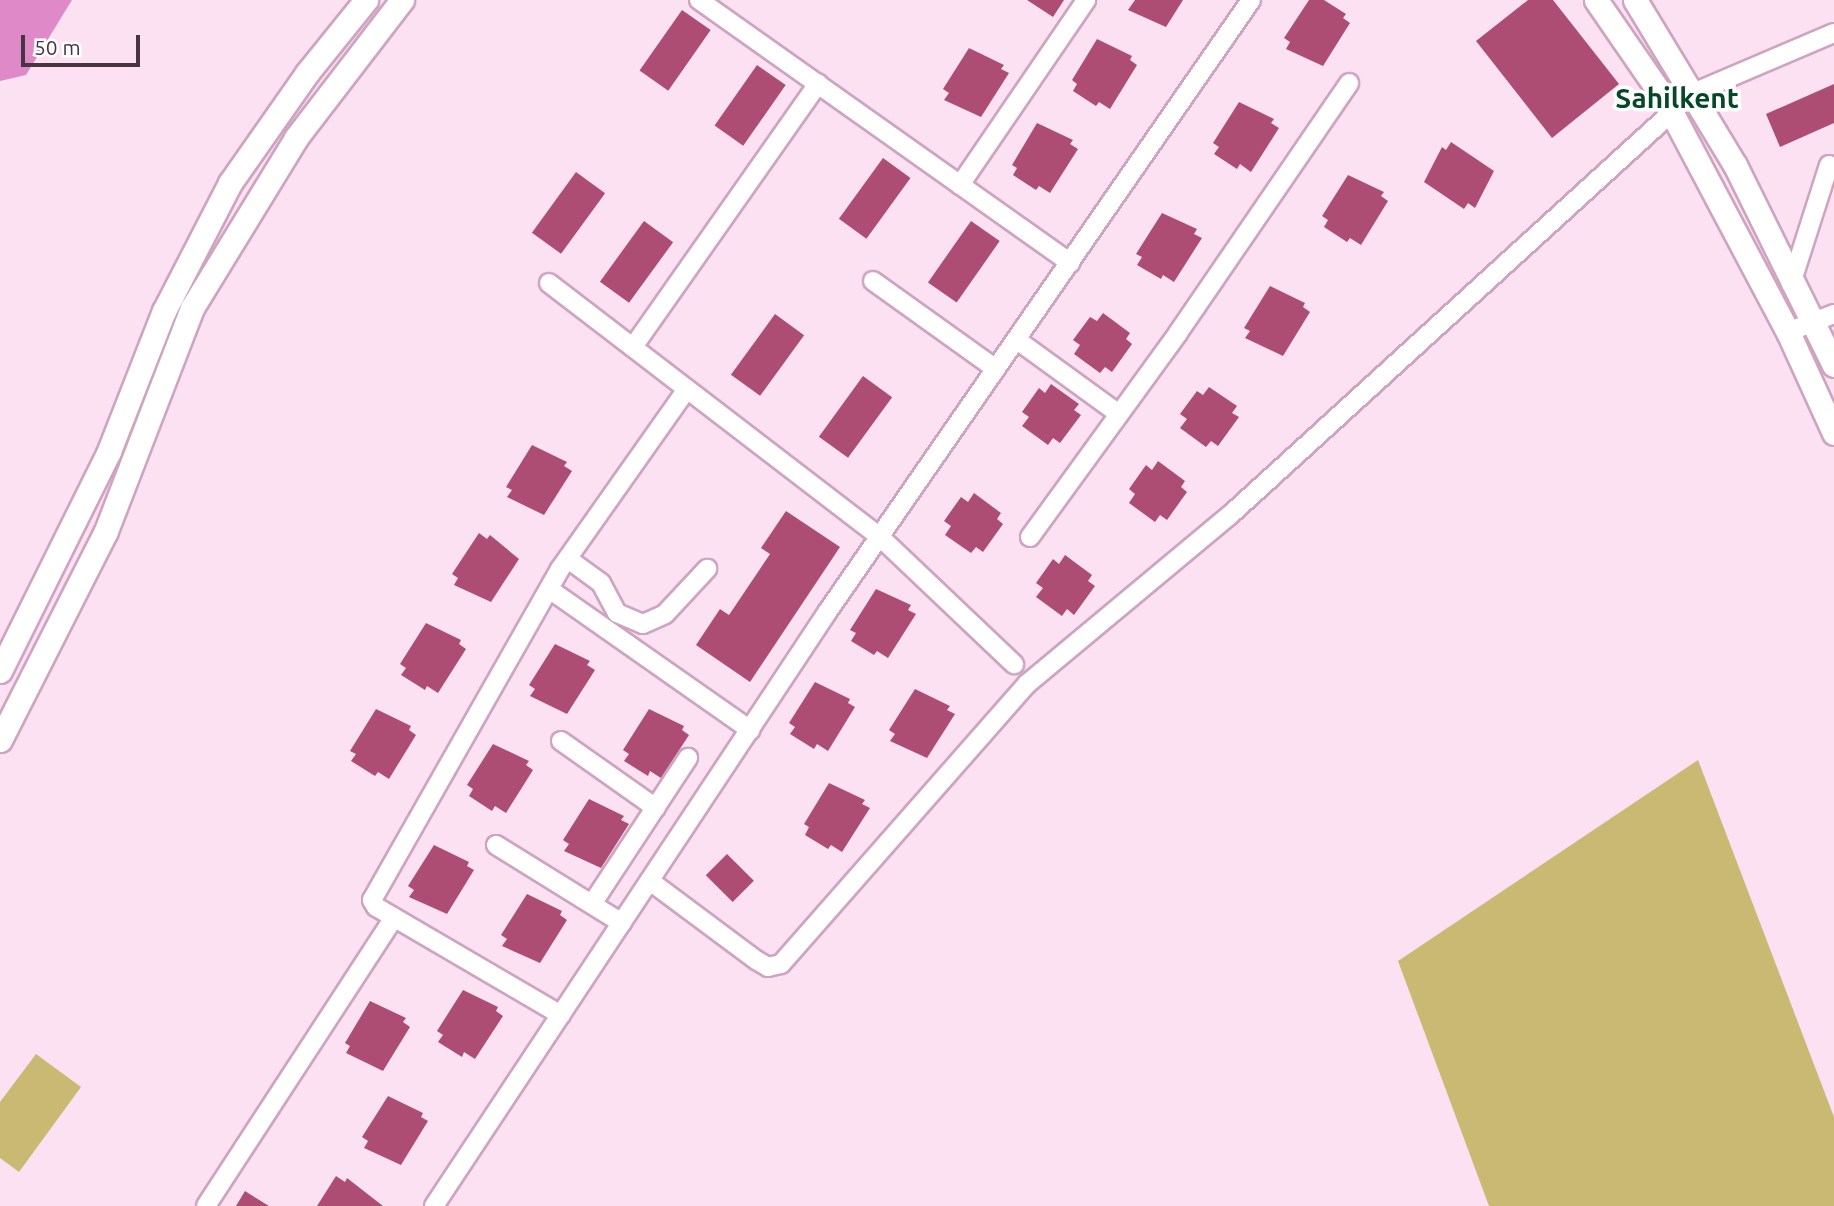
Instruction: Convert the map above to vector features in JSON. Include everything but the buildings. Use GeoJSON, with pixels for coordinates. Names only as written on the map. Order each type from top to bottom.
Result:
{"type":"FeatureCollection","features":[{"type":"Feature","properties":{"kind":"main road"},"geometry":{"type":"LineString","coordinates":[[0,671],[109,451],[164,311],[230,183],[307,73],[366,0]]}},
{"type":"Feature","properties":{"kind":"main road"},"geometry":{"type":"LineString","coordinates":[[0,740],[106,531],[191,308],[296,138],[402,0]]}},
{"type":"Feature","properties":{"kind":"main road"},"geometry":{"type":"LineString","coordinates":[[1596,0],[1673,116],[1788,332],[1834,433]]}},
{"type":"Feature","properties":{"kind":"main road"},"geometry":{"type":"LineString","coordinates":[[1635,0],[1735,165],[1791,284],[1834,365]]}},
{"type":"Feature","properties":{"kind":"street"},"geometry":{"type":"LineString","coordinates":[[699,0],[1070,263]]}},
{"type":"Feature","properties":{"kind":"street"},"geometry":{"type":"LineString","coordinates":[[960,185],[1086,0]]}},
{"type":"Feature","properties":{"kind":"street"},"geometry":{"type":"LineString","coordinates":[[435,1206],[880,537],[1251,0]]}},
{"type":"Feature","properties":{"kind":"street"},"geometry":{"type":"LineString","coordinates":[[650,881],[756,960],[768,967],[781,964],[1027,684],[1230,515],[1484,281],[1673,116],[1693,93],[1834,33]]}},
{"type":"Feature","properties":{"kind":"street"},"geometry":{"type":"LineString","coordinates":[[1030,537],[1119,414],[1349,83]]}},
{"type":"Feature","properties":{"kind":"street"},"geometry":{"type":"LineString","coordinates":[[633,347],[818,84]]}},
{"type":"Feature","properties":{"kind":"street"},"geometry":{"type":"LineString","coordinates":[[1791,284],[1829,165]]}},
{"type":"Feature","properties":{"kind":"street"},"geometry":{"type":"LineString","coordinates":[[873,281],[996,369]]}},
{"type":"Feature","properties":{"kind":"street"},"geometry":{"type":"LineString","coordinates":[[549,282],[880,537],[1014,664]]}},
{"type":"Feature","properties":{"kind":"street"},"geometry":{"type":"LineString","coordinates":[[1788,332],[1812,320],[1834,314]]}},
{"type":"Feature","properties":{"kind":"street"},"geometry":{"type":"LineString","coordinates":[[1017,340],[1119,414]]}},
{"type":"Feature","properties":{"kind":"street"},"geometry":{"type":"LineString","coordinates":[[561,1015],[394,918],[372,900],[549,589],[687,389]]}},
{"type":"Feature","properties":{"kind":"street"},"geometry":{"type":"LineString","coordinates":[[568,559],[601,583],[617,613],[643,624],[665,614],[707,569]]}},
{"type":"Feature","properties":{"kind":"street"},"geometry":{"type":"LineString","coordinates":[[549,589],[750,730]]}},
{"type":"Feature","properties":{"kind":"street"},"geometry":{"type":"LineString","coordinates":[[561,741],[656,808]]}},
{"type":"Feature","properties":{"kind":"street"},"geometry":{"type":"LineString","coordinates":[[592,904],[688,758]]}},
{"type":"Feature","properties":{"kind":"street"},"geometry":{"type":"LineString","coordinates":[[496,845],[622,923]]}},
{"type":"Feature","properties":{"kind":"street"},"geometry":{"type":"LineString","coordinates":[[206,1206],[394,918]]}},
{"type":"Feature","properties":{"kind":"shaded area"},"geometry":{"type":"Polygon","coordinates":[[[0,0],[72,0],[26,75],[0,81],[0,0]]]}},
{"type":"Feature","properties":{"kind":"shaded area"},"geometry":{"type":"Polygon","coordinates":[[[1698,760],[1834,1117],[1834,1206],[1489,1206],[1398,961],[1698,760]]]}},
{"type":"Feature","properties":{"kind":"shaded area"},"geometry":{"type":"Polygon","coordinates":[[[36,1054],[81,1087],[19,1172],[0,1158],[0,1102],[36,1054]]]}},
{"type":"Feature","properties":{"kind":"district","name":"Sahilkent"},"geometry":{"type":"Point","coordinates":[1677,98]}}]}
